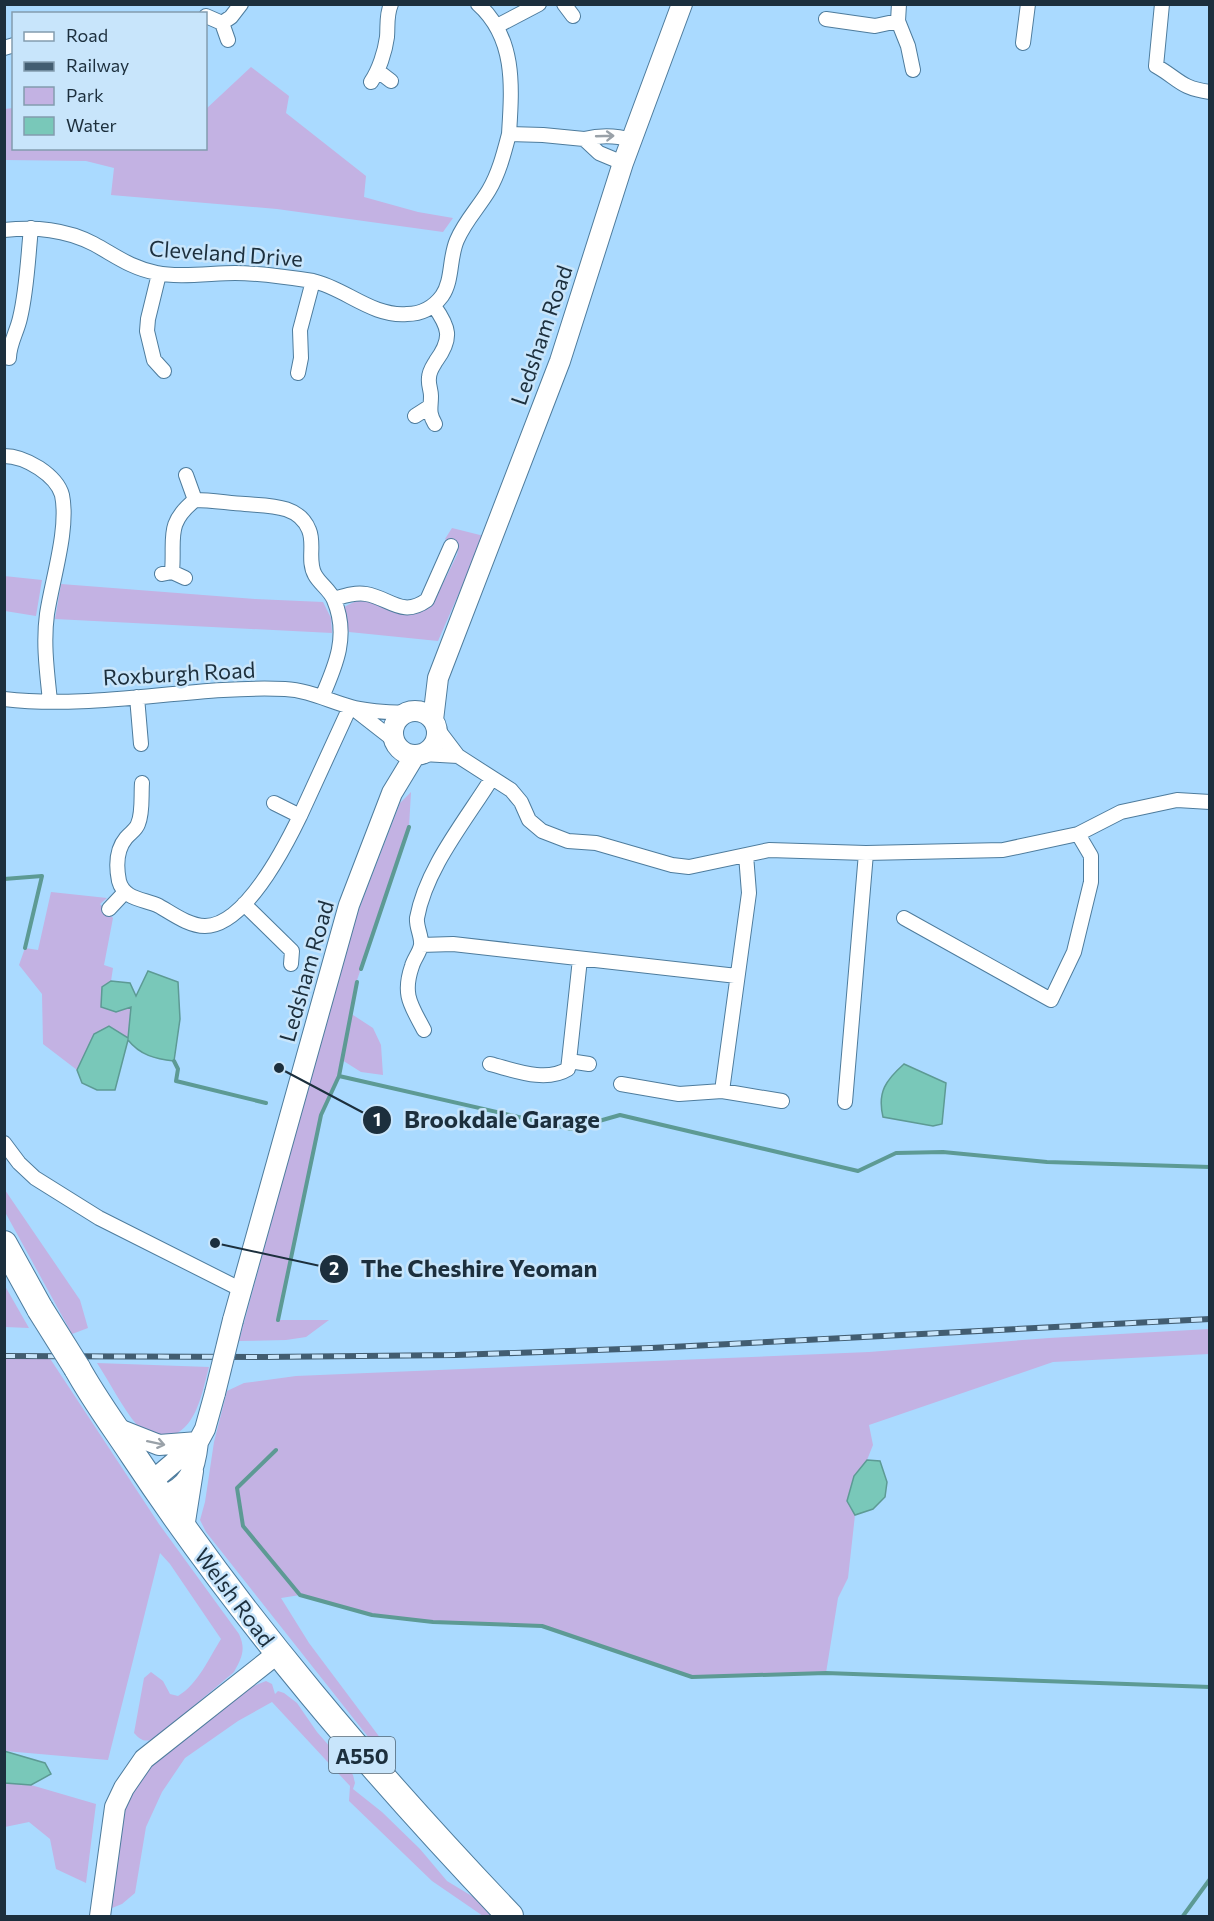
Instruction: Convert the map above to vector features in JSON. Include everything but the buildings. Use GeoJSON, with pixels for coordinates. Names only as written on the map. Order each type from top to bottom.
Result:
{"type":"FeatureCollection","features":[{"type":"Feature","properties":{"kind":"highway","name":"Welsh Road"},"geometry":{"type":"LineString","coordinates":[[4,1244],[76,1368],[184,1528],[278,1653],[366,1759],[510,1917]]}},
{"type":"Feature","properties":{"kind":"main road","name":"Ledsham Road"},"geometry":{"type":"LineString","coordinates":[[408,749],[434,744],[437,737],[435,724],[438,678],[560,361],[623,163],[682,4]]}},
{"type":"Feature","properties":{"kind":"main road","name":"Ledsham Road"},"geometry":{"type":"LineString","coordinates":[[408,749],[394,726],[398,719],[410,712],[438,678]]}},
{"type":"Feature","properties":{"kind":"main road"},"geometry":{"type":"LineString","coordinates":[[410,712],[428,715],[435,724]]}},
{"type":"Feature","properties":{"kind":"main road","name":"Ledsham Road"},"geometry":{"type":"LineString","coordinates":[[157,1489],[198,1442],[205,1430],[240,1289],[349,905],[408,749]]}},
{"type":"Feature","properties":{"kind":"main road"},"geometry":{"type":"LineString","coordinates":[[116,1428],[149,1443],[159,1445],[198,1442]]}},
{"type":"Feature","properties":{"kind":"main road","name":"Ledsham Road"},"geometry":{"type":"LineString","coordinates":[[184,1528],[198,1442]]}},
{"type":"Feature","properties":{"kind":"main road"},"geometry":{"type":"LineString","coordinates":[[157,1489],[175,1491],[193,1470]]}},
{"type":"Feature","properties":{"kind":"main road"},"geometry":{"type":"LineString","coordinates":[[100,1917],[115,1807],[137,1768],[144,1759],[278,1653]]}},
{"type":"Feature","properties":{"kind":"street"},"geometry":{"type":"LineString","coordinates":[[222,23],[231,17],[241,4]]}},
{"type":"Feature","properties":{"kind":"street"},"geometry":{"type":"LineString","coordinates":[[391,4],[387,14],[386,44],[375,76],[392,81]]}},
{"type":"Feature","properties":{"kind":"street"},"geometry":{"type":"LineString","coordinates":[[415,416],[429,407],[432,398],[428,378],[444,349],[448,333],[434,306],[447,288],[451,257],[456,241],[465,223],[489,189],[501,162],[508,134],[511,102],[510,62],[497,26],[478,4]]}},
{"type":"Feature","properties":{"kind":"street"},"geometry":{"type":"LineString","coordinates":[[497,26],[539,4]]}},
{"type":"Feature","properties":{"kind":"street"},"geometry":{"type":"LineString","coordinates":[[564,4],[573,16]]}},
{"type":"Feature","properties":{"kind":"street"},"geometry":{"type":"LineString","coordinates":[[899,4],[898,21],[908,46],[913,70]]}},
{"type":"Feature","properties":{"kind":"street"},"geometry":{"type":"LineString","coordinates":[[1023,44],[1028,4]]}},
{"type":"Feature","properties":{"kind":"street"},"geometry":{"type":"LineString","coordinates":[[1162,4],[1156,66],[1171,74],[1188,88],[1209,92]]}},
{"type":"Feature","properties":{"kind":"street"},"geometry":{"type":"LineString","coordinates":[[207,16],[222,23],[228,40]]}},
{"type":"Feature","properties":{"kind":"street"},"geometry":{"type":"LineString","coordinates":[[826,19],[874,26],[898,21]]}},
{"type":"Feature","properties":{"kind":"street"},"geometry":{"type":"LineString","coordinates":[[508,134],[584,139],[618,136],[631,140]]}},
{"type":"Feature","properties":{"kind":"street"},"geometry":{"type":"LineString","coordinates":[[584,139],[599,153],[623,163]]}},
{"type":"Feature","properties":{"kind":"street"},"geometry":{"type":"LineString","coordinates":[[7,350],[15,339],[21,317],[31,228]]}},
{"type":"Feature","properties":{"kind":"street","name":"Cleveland Drive"},"geometry":{"type":"LineString","coordinates":[[4,230],[31,228],[76,236],[123,262],[159,274],[238,273],[313,281],[324,283],[390,314],[420,313],[434,306]]}},
{"type":"Feature","properties":{"kind":"street"},"geometry":{"type":"LineString","coordinates":[[159,274],[148,319],[148,363],[164,370]]}},
{"type":"Feature","properties":{"kind":"street"},"geometry":{"type":"LineString","coordinates":[[298,377],[301,358],[300,330],[313,281]]}},
{"type":"Feature","properties":{"kind":"street"},"geometry":{"type":"LineString","coordinates":[[429,407],[435,423]]}},
{"type":"Feature","properties":{"kind":"street"},"geometry":{"type":"LineString","coordinates":[[4,456],[20,458],[45,472],[55,482],[61,494],[62,525],[47,615],[46,654],[50,701]]}},
{"type":"Feature","properties":{"kind":"street"},"geometry":{"type":"LineString","coordinates":[[186,475],[195,500]]}},
{"type":"Feature","properties":{"kind":"street"},"geometry":{"type":"LineString","coordinates":[[173,575],[174,523],[178,515],[195,500],[278,506],[296,514],[308,527],[312,536],[311,562],[314,573],[334,599],[341,631],[340,652],[322,697]]}},
{"type":"Feature","properties":{"kind":"street"},"geometry":{"type":"LineString","coordinates":[[334,599],[364,593],[399,607],[409,608],[420,605],[427,600],[451,546]]}},
{"type":"Feature","properties":{"kind":"street","name":"Roxburgh Road"},"geometry":{"type":"LineString","coordinates":[[6,699],[50,701],[221,690],[277,689],[302,691],[351,707],[410,712]]}},
{"type":"Feature","properties":{"kind":"street"},"geometry":{"type":"LineString","coordinates":[[137,697],[141,744]]}},
{"type":"Feature","properties":{"kind":"street"},"geometry":{"type":"LineString","coordinates":[[4,714],[6,699]]}},
{"type":"Feature","properties":{"kind":"street"},"geometry":{"type":"LineString","coordinates":[[142,783],[140,818],[137,827],[121,845],[118,854],[117,867],[120,884],[131,897],[157,905],[198,926],[218,924],[244,904],[282,853],[351,707]]}},
{"type":"Feature","properties":{"kind":"street","name":"Roxburgh Road"},"geometry":{"type":"LineString","coordinates":[[351,707],[408,749]]}},
{"type":"Feature","properties":{"kind":"street"},"geometry":{"type":"LineString","coordinates":[[435,724],[458,756],[511,790],[533,825],[542,831],[568,841],[596,843],[654,861],[689,867],[769,850],[866,853],[1003,850],[1078,834],[1121,812],[1177,800],[1209,801]]}},
{"type":"Feature","properties":{"kind":"street"},"geometry":{"type":"LineString","coordinates":[[408,749],[458,756]]}},
{"type":"Feature","properties":{"kind":"street"},"geometry":{"type":"LineString","coordinates":[[424,1030],[408,1002],[407,986],[412,965],[421,945],[417,921],[432,872],[492,778]]}},
{"type":"Feature","properties":{"kind":"street"},"geometry":{"type":"LineString","coordinates":[[274,803],[300,816]]}},
{"type":"Feature","properties":{"kind":"street"},"geometry":{"type":"LineString","coordinates":[[904,918],[1051,1000],[1074,952],[1092,882],[1091,856],[1078,834]]}},
{"type":"Feature","properties":{"kind":"street"},"geometry":{"type":"LineString","coordinates":[[845,1102],[866,853]]}},
{"type":"Feature","properties":{"kind":"street"},"geometry":{"type":"LineString","coordinates":[[722,1091],[749,893],[746,855]]}},
{"type":"Feature","properties":{"kind":"street"},"geometry":{"type":"LineString","coordinates":[[109,909],[125,892]]}},
{"type":"Feature","properties":{"kind":"street"},"geometry":{"type":"LineString","coordinates":[[244,904],[292,957],[307,949]]}},
{"type":"Feature","properties":{"kind":"street"},"geometry":{"type":"LineString","coordinates":[[421,945],[453,944],[737,976]]}},
{"type":"Feature","properties":{"kind":"street"},"geometry":{"type":"LineString","coordinates":[[490,1064],[538,1076],[562,1072],[568,1068],[580,959]]}},
{"type":"Feature","properties":{"kind":"street"},"geometry":{"type":"LineString","coordinates":[[569,1061],[589,1064]]}},
{"type":"Feature","properties":{"kind":"street"},"geometry":{"type":"LineString","coordinates":[[621,1084],[679,1094],[722,1091],[782,1101]]}},
{"type":"Feature","properties":{"kind":"street"},"geometry":{"type":"LineString","coordinates":[[4,1143],[35,1178],[99,1218],[240,1289]]}},
{"type":"Feature","properties":{"kind":"green space"},"geometry":{"type":"Polygon","coordinates":[[[251,67],[289,96],[286,113],[366,176],[364,197],[418,212],[453,218],[443,232],[277,209],[111,195],[114,168],[86,161],[5,160],[5,109],[12,108],[12,150],[207,150],[207,108],[251,67]]]}},
{"type":"Feature","properties":{"kind":"green space"},"geometry":{"type":"Polygon","coordinates":[[[452,528],[484,536],[438,641],[349,632],[343,608],[356,601],[372,601],[407,612],[423,610],[430,604],[457,555],[458,549],[445,539],[452,528]]]}},
{"type":"Feature","properties":{"kind":"green space"},"geometry":{"type":"Polygon","coordinates":[[[4,576],[42,580],[36,616],[5,611],[4,576]]]}},
{"type":"Feature","properties":{"kind":"green space"},"geometry":{"type":"Polygon","coordinates":[[[61,584],[323,602],[331,618],[332,633],[55,619],[61,584]]]}},
{"type":"Feature","properties":{"kind":"green space"},"geometry":{"type":"Polygon","coordinates":[[[411,792],[409,827],[354,989],[350,1013],[373,1028],[381,1045],[383,1075],[361,1072],[342,1060],[339,1076],[321,1115],[278,1320],[329,1320],[306,1337],[286,1340],[239,1341],[351,930],[400,803],[411,792]]]}},
{"type":"Feature","properties":{"kind":"green space"},"geometry":{"type":"Polygon","coordinates":[[[51,892],[107,898],[100,904],[113,918],[104,965],[113,968],[111,981],[102,987],[132,1006],[128,1039],[94,1034],[77,1070],[43,1044],[42,994],[19,965],[25,948],[38,950],[51,892]]]}},
{"type":"Feature","properties":{"kind":"green space"},"geometry":{"type":"Polygon","coordinates":[[[5,1190],[80,1300],[88,1328],[72,1334],[5,1212],[5,1190]]]}},
{"type":"Feature","properties":{"kind":"green space"},"geometry":{"type":"Polygon","coordinates":[[[5,1286],[29,1328],[5,1327],[5,1286]]]}},
{"type":"Feature","properties":{"kind":"green space"},"geometry":{"type":"Polygon","coordinates":[[[1209,1329],[1209,1354],[1053,1362],[869,1425],[873,1445],[867,1460],[854,1476],[847,1501],[855,1515],[848,1578],[838,1598],[826,1673],[692,1677],[542,1626],[433,1622],[372,1615],[300,1595],[281,1598],[309,1643],[390,1751],[384,1757],[206,1532],[200,1520],[214,1442],[227,1391],[244,1383],[296,1376],[869,1352],[1049,1338],[1209,1329]]]}},
{"type":"Feature","properties":{"kind":"green space"},"geometry":{"type":"Polygon","coordinates":[[[5,1355],[49,1357],[159,1524],[241,1639],[242,1653],[234,1672],[156,1738],[144,1740],[134,1733],[144,1678],[151,1672],[163,1681],[170,1694],[178,1696],[197,1678],[221,1639],[160,1553],[108,1760],[5,1751],[5,1355]]]}},
{"type":"Feature","properties":{"kind":"green space"},"geometry":{"type":"Polygon","coordinates":[[[97,1363],[209,1367],[200,1400],[190,1421],[182,1430],[173,1435],[161,1437],[148,1433],[137,1425],[97,1363]]]}},
{"type":"Feature","properties":{"kind":"green space"},"geometry":{"type":"Polygon","coordinates":[[[266,1681],[272,1684],[275,1694],[278,1691],[284,1693],[297,1703],[317,1732],[353,1775],[355,1783],[353,1789],[382,1812],[420,1849],[447,1881],[475,1898],[495,1916],[483,1916],[432,1881],[349,1801],[350,1786],[272,1702],[238,1721],[185,1758],[162,1792],[146,1827],[135,1893],[122,1904],[107,1910],[122,1814],[132,1787],[161,1756],[246,1689],[266,1681]]]}},
{"type":"Feature","properties":{"kind":"green space"},"geometry":{"type":"Polygon","coordinates":[[[4,1783],[31,1785],[96,1804],[86,1883],[56,1869],[50,1839],[29,1822],[5,1827],[4,1783]]]}},
{"type":"Feature","properties":{"kind":"water"},"geometry":{"type":"Polygon","coordinates":[[[148,971],[178,982],[180,1019],[174,1061],[148,1055],[128,1040],[115,1090],[97,1090],[82,1083],[77,1070],[94,1034],[109,1026],[128,1038],[131,1007],[116,1012],[101,1007],[102,987],[111,981],[130,983],[136,996],[148,971]]]}},
{"type":"Feature","properties":{"kind":"water"},"geometry":{"type":"Polygon","coordinates":[[[904,1064],[946,1083],[942,1124],[933,1126],[883,1117],[881,1100],[884,1087],[904,1064]]]}},
{"type":"Feature","properties":{"kind":"water"},"geometry":{"type":"Polygon","coordinates":[[[867,1460],[880,1461],[887,1482],[885,1497],[873,1509],[855,1515],[847,1501],[854,1476],[867,1460]]]}},
{"type":"Feature","properties":{"kind":"water"},"geometry":{"type":"Polygon","coordinates":[[[4,1751],[45,1763],[51,1774],[31,1785],[5,1783],[4,1751]]]}},
{"type":"Feature","properties":{"kind":"waterway"},"geometry":{"type":"LineString","coordinates":[[361,969],[409,827]]}},
{"type":"Feature","properties":{"kind":"waterway"},"geometry":{"type":"LineString","coordinates":[[4,879],[42,876],[25,948]]}},
{"type":"Feature","properties":{"kind":"waterway"},"geometry":{"type":"LineString","coordinates":[[357,982],[339,1076],[571,1129],[620,1115],[858,1171],[896,1153],[943,1152],[1047,1162],[1210,1167]]}},
{"type":"Feature","properties":{"kind":"waterway"},"geometry":{"type":"LineString","coordinates":[[174,1061],[178,1069],[176,1081],[266,1103]]}},
{"type":"Feature","properties":{"kind":"waterway"},"geometry":{"type":"LineString","coordinates":[[278,1320],[321,1115],[339,1076]]}},
{"type":"Feature","properties":{"kind":"waterway"},"geometry":{"type":"LineString","coordinates":[[276,1450],[237,1488],[243,1526],[300,1595],[372,1615],[433,1622],[542,1626],[692,1677],[826,1673],[1210,1687]]}},
{"type":"Feature","properties":{"kind":"waterway"},"geometry":{"type":"LineString","coordinates":[[1183,1916],[1210,1879]]}},
{"type":"Feature","properties":{"kind":"railway"},"geometry":{"type":"LineString","coordinates":[[4,1356],[456,1355],[651,1348],[1210,1319]]}},
{"type":"Feature","properties":{"kind":"place","name":"Brookdale Garage"},"geometry":{"type":"Point","coordinates":[279,1068]}},
{"type":"Feature","properties":{"kind":"place","name":"The Cheshire Yeoman"},"geometry":{"type":"Point","coordinates":[215,1243]}}]}
